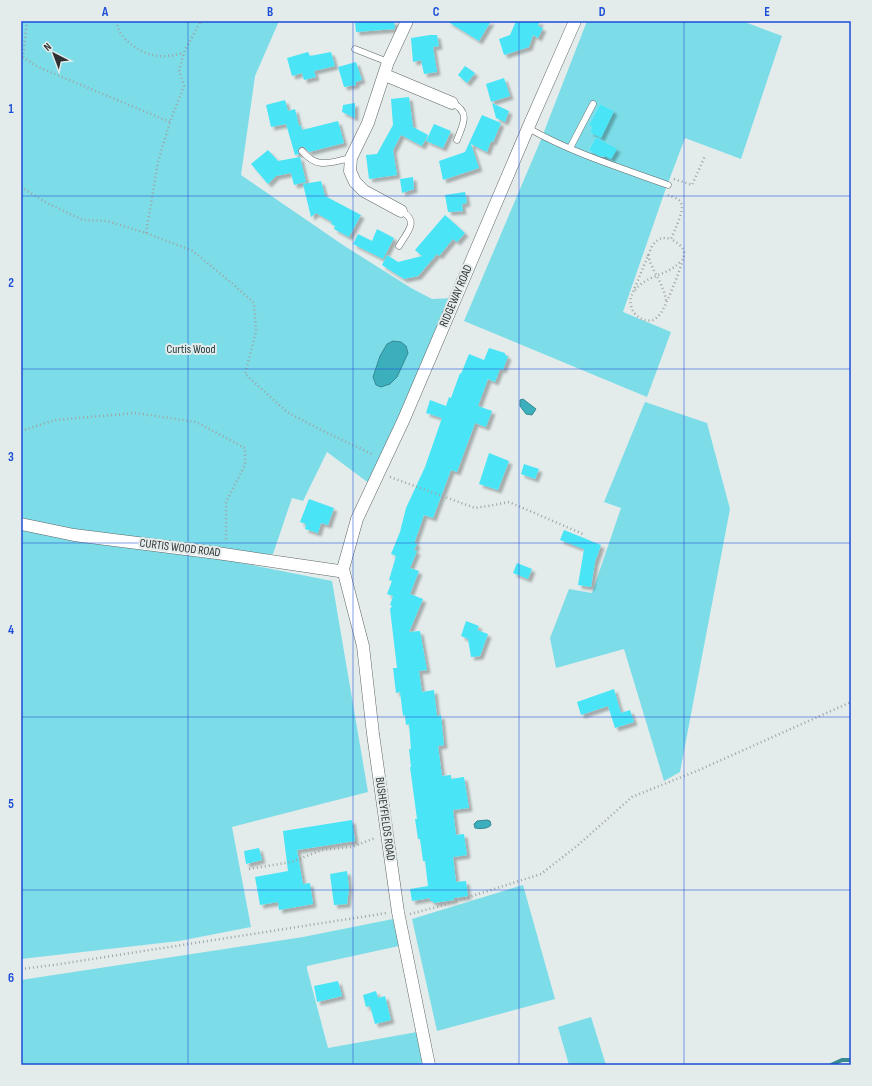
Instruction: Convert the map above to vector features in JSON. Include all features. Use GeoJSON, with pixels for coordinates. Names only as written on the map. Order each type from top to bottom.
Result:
{"type":"FeatureCollection","features":[{"type":"Feature","properties":{"kind":"street"},"geometry":{"type":"LineString","coordinates":[[401,211],[364,191],[355,182],[350,171],[351,158],[368,123],[388,62],[407,21]]}},
{"type":"Feature","properties":{"kind":"street","name":"RIDGEWAY ROAD"},"geometry":{"type":"LineString","coordinates":[[342,571],[357,519],[404,419],[528,128],[576,21]]}},
{"type":"Feature","properties":{"kind":"street"},"geometry":{"type":"LineString","coordinates":[[385,75],[452,103]]}},
{"type":"Feature","properties":{"kind":"street","name":"CURTIS WOOD ROAD"},"geometry":{"type":"LineString","coordinates":[[21,524],[74,535],[226,554],[342,571]]}},
{"type":"Feature","properties":{"kind":"street","name":"BUSHEYFIELDS ROAD"},"geometry":{"type":"LineString","coordinates":[[342,571],[363,646],[373,734],[398,912],[429,1065]]}},
{"type":"Feature","properties":{"kind":"lane"},"geometry":{"type":"LineString","coordinates":[[355,49],[388,62]]}},
{"type":"Feature","properties":{"kind":"lane"},"geometry":{"type":"LineString","coordinates":[[452,103],[460,106],[464,113],[464,119],[457,140]]}},
{"type":"Feature","properties":{"kind":"lane"},"geometry":{"type":"LineString","coordinates":[[570,148],[593,104]]}},
{"type":"Feature","properties":{"kind":"lane"},"geometry":{"type":"LineString","coordinates":[[528,128],[602,162],[668,185]]}},
{"type":"Feature","properties":{"kind":"lane"},"geometry":{"type":"LineString","coordinates":[[302,152],[316,163],[325,163],[351,158]]}},
{"type":"Feature","properties":{"kind":"lane"},"geometry":{"type":"LineString","coordinates":[[400,246],[411,226],[412,220],[408,215],[401,211]]}},
{"type":"Feature","properties":{"kind":"path"},"geometry":{"type":"LineString","coordinates":[[27,21],[23,57],[38,67],[170,122]]}},
{"type":"Feature","properties":{"kind":"path"},"geometry":{"type":"LineString","coordinates":[[117,21],[117,25],[124,39],[138,49],[153,55],[168,57],[184,53]]}},
{"type":"Feature","properties":{"kind":"path"},"geometry":{"type":"LineString","coordinates":[[146,233],[158,162],[170,122],[184,86],[179,70],[184,53],[201,21]]}},
{"type":"Feature","properties":{"kind":"path"},"geometry":{"type":"LineString","coordinates":[[671,239],[682,207],[678,199],[667,194],[665,191],[671,179],[676,179],[692,185],[705,156]]}},
{"type":"Feature","properties":{"kind":"path"},"geometry":{"type":"LineString","coordinates":[[21,187],[47,203],[83,220],[108,221],[146,233],[193,251],[254,303],[256,331],[245,374],[288,412],[321,430],[385,460]]}},
{"type":"Feature","properties":{"kind":"path"},"geometry":{"type":"LineString","coordinates":[[661,238],[671,239],[682,247],[684,254],[683,260],[662,312],[656,319],[649,321],[644,320],[635,314],[632,308],[631,301],[634,292],[652,246],[661,238]]}},
{"type":"Feature","properties":{"kind":"path"},"geometry":{"type":"LineString","coordinates":[[648,255],[651,266],[664,291],[666,304]]}},
{"type":"Feature","properties":{"kind":"path"},"geometry":{"type":"LineString","coordinates":[[634,292],[646,280],[668,272],[683,260]]}},
{"type":"Feature","properties":{"kind":"path"},"geometry":{"type":"LineString","coordinates":[[21,431],[55,420],[136,413],[196,422],[244,448],[245,465],[226,502],[226,554]]}},
{"type":"Feature","properties":{"kind":"path"},"geometry":{"type":"LineString","coordinates":[[379,472],[475,508],[494,506],[509,502],[583,534]]}},
{"type":"Feature","properties":{"kind":"path"},"geometry":{"type":"LineString","coordinates":[[21,969],[398,912],[412,914],[541,874],[577,846],[632,797],[699,770],[851,702]]}},
{"type":"Feature","properties":{"kind":"path"},"geometry":{"type":"LineString","coordinates":[[249,869],[291,862],[322,850],[352,847],[386,832]]}},
{"type":"Feature","properties":{"kind":"green space","name":"Curtis Wood"},"geometry":{"type":"Polygon","coordinates":[[[21,21],[279,21],[255,76],[241,175],[343,245],[411,288],[432,299],[456,298],[370,484],[327,452],[303,501],[292,498],[273,554],[225,554],[152,545],[332,581],[368,792],[232,827],[251,927],[179,941],[21,959],[21,21]]]}},
{"type":"Feature","properties":{"kind":"green space"},"geometry":{"type":"Polygon","coordinates":[[[587,21],[742,21],[782,36],[741,159],[685,138],[665,191],[623,312],[671,332],[647,397],[464,321],[540,142],[587,21]],[[600,104],[589,125],[592,127],[590,132],[601,137],[614,111],[600,104]],[[596,137],[589,150],[604,158],[610,145],[596,137]]]}},
{"type":"Feature","properties":{"kind":"green space"},"geometry":{"type":"Polygon","coordinates":[[[645,402],[707,423],[730,509],[680,772],[664,781],[624,649],[556,668],[550,638],[569,589],[592,593],[621,508],[604,502],[645,402]]]}},
{"type":"Feature","properties":{"kind":"green space"},"geometry":{"type":"Polygon","coordinates":[[[523,885],[555,999],[437,1031],[412,919],[523,885]]]}},
{"type":"Feature","properties":{"kind":"green space"},"geometry":{"type":"Polygon","coordinates":[[[393,919],[399,946],[307,966],[307,969],[328,1048],[417,1032],[423,1065],[21,1065],[21,980],[303,937],[393,919]]]}},
{"type":"Feature","properties":{"kind":"green space"},"geometry":{"type":"Polygon","coordinates":[[[591,1017],[606,1065],[569,1065],[558,1027],[591,1017]]]}},
{"type":"Feature","properties":{"kind":"shaded area"},"geometry":{"type":"Polygon","coordinates":[[[393,341],[401,342],[406,346],[408,353],[397,377],[390,384],[381,387],[376,385],[373,377],[380,356],[387,344],[393,341]]]}},
{"type":"Feature","properties":{"kind":"shaded area"},"geometry":{"type":"Polygon","coordinates":[[[523,399],[536,409],[532,415],[526,414],[520,406],[520,400],[523,399]]]}},
{"type":"Feature","properties":{"kind":"shaded area"},"geometry":{"type":"Polygon","coordinates":[[[477,821],[490,821],[490,826],[479,829],[475,828],[474,824],[477,821]]]}},
{"type":"Feature","properties":{"kind":"building"},"geometry":{"type":"Polygon","coordinates":[[[355,21],[394,21],[395,29],[356,32],[355,21]]]}},
{"type":"Feature","properties":{"kind":"building"},"geometry":{"type":"Polygon","coordinates":[[[447,21],[491,21],[479,41],[447,21]]]}},
{"type":"Feature","properties":{"kind":"building"},"geometry":{"type":"Polygon","coordinates":[[[516,21],[540,21],[538,26],[543,28],[538,38],[533,35],[529,47],[504,55],[499,39],[510,35],[516,21]]]}},
{"type":"Feature","properties":{"kind":"building"},"geometry":{"type":"Polygon","coordinates":[[[437,35],[439,46],[433,47],[437,72],[424,74],[421,60],[413,62],[411,38],[437,35]]]}},
{"type":"Feature","properties":{"kind":"building"},"geometry":{"type":"Polygon","coordinates":[[[308,52],[310,56],[331,52],[335,66],[314,71],[316,77],[304,80],[302,73],[292,76],[287,58],[308,52]]]}},
{"type":"Feature","properties":{"kind":"building"},"geometry":{"type":"Polygon","coordinates":[[[356,62],[362,80],[356,82],[356,85],[344,87],[338,67],[356,62]]]}},
{"type":"Feature","properties":{"kind":"building"},"geometry":{"type":"Polygon","coordinates":[[[465,66],[475,73],[467,83],[458,75],[465,66]]]}},
{"type":"Feature","properties":{"kind":"building"},"geometry":{"type":"Polygon","coordinates":[[[504,78],[510,96],[491,102],[486,84],[504,78]]]}},
{"type":"Feature","properties":{"kind":"building"},"geometry":{"type":"Polygon","coordinates":[[[409,97],[413,127],[428,135],[422,146],[401,135],[393,150],[397,175],[369,179],[366,155],[377,154],[393,125],[391,99],[409,97]]]}},
{"type":"Feature","properties":{"kind":"building"},"geometry":{"type":"Polygon","coordinates":[[[285,100],[288,111],[295,109],[299,126],[301,125],[302,130],[338,121],[344,143],[309,152],[304,147],[300,147],[298,150],[299,154],[295,155],[286,124],[271,127],[266,105],[285,100]]]}},
{"type":"Feature","properties":{"kind":"building"},"geometry":{"type":"Polygon","coordinates":[[[355,103],[355,118],[342,112],[343,105],[355,103]]]}},
{"type":"Feature","properties":{"kind":"building"},"geometry":{"type":"Polygon","coordinates":[[[492,103],[509,111],[505,122],[496,118],[492,103]]]}},
{"type":"Feature","properties":{"kind":"building"},"geometry":{"type":"Polygon","coordinates":[[[600,104],[614,111],[601,138],[590,132],[592,127],[589,125],[600,104]]]}},
{"type":"Feature","properties":{"kind":"building"},"geometry":{"type":"Polygon","coordinates":[[[482,115],[501,123],[487,152],[471,144],[479,168],[443,180],[439,161],[465,152],[482,115]]]}},
{"type":"Feature","properties":{"kind":"building"},"geometry":{"type":"Polygon","coordinates":[[[434,124],[451,131],[443,148],[426,141],[434,124]]]}},
{"type":"Feature","properties":{"kind":"building"},"geometry":{"type":"Polygon","coordinates":[[[596,137],[617,149],[611,159],[605,156],[599,156],[589,150],[596,137]]]}},
{"type":"Feature","properties":{"kind":"building"},"geometry":{"type":"Polygon","coordinates":[[[268,150],[278,161],[300,157],[306,182],[294,185],[291,173],[276,176],[268,184],[251,164],[268,150]]]}},
{"type":"Feature","properties":{"kind":"building"},"geometry":{"type":"Polygon","coordinates":[[[413,177],[414,189],[402,193],[400,179],[413,177]]]}},
{"type":"Feature","properties":{"kind":"building"},"geometry":{"type":"Polygon","coordinates":[[[321,181],[325,196],[361,215],[349,237],[334,229],[335,226],[331,224],[332,222],[316,213],[311,217],[303,184],[321,181]]]}},
{"type":"Feature","properties":{"kind":"building"},"geometry":{"type":"Polygon","coordinates":[[[465,192],[467,203],[462,204],[463,211],[448,212],[445,195],[465,192]]]}},
{"type":"Feature","properties":{"kind":"building"},"geometry":{"type":"Polygon","coordinates":[[[445,215],[465,233],[457,242],[453,239],[439,256],[437,254],[418,276],[404,279],[382,265],[387,255],[398,262],[422,256],[415,250],[445,215]]]}},
{"type":"Feature","properties":{"kind":"building"},"geometry":{"type":"Polygon","coordinates":[[[377,229],[394,238],[383,259],[353,244],[358,234],[372,241],[377,229]]]}},
{"type":"Feature","properties":{"kind":"building"},"geometry":{"type":"Polygon","coordinates":[[[489,348],[505,353],[505,355],[508,356],[503,370],[500,369],[495,382],[488,379],[478,406],[492,411],[486,427],[475,423],[457,472],[451,470],[433,518],[424,515],[415,541],[417,544],[414,550],[417,551],[410,568],[419,571],[410,594],[423,599],[409,632],[420,631],[427,670],[419,671],[422,692],[434,690],[437,716],[441,715],[444,745],[438,746],[442,776],[451,775],[451,779],[464,777],[469,808],[453,810],[456,835],[464,834],[467,855],[453,857],[456,882],[466,881],[468,896],[433,903],[433,901],[430,901],[430,898],[412,901],[410,889],[428,886],[425,861],[423,861],[415,819],[417,819],[410,767],[409,749],[411,749],[409,724],[406,725],[405,715],[403,716],[400,692],[396,693],[393,668],[397,668],[390,609],[392,606],[390,605],[393,596],[387,594],[392,581],[389,580],[396,556],[391,554],[400,532],[406,508],[425,467],[442,418],[426,413],[430,400],[446,406],[449,397],[451,398],[469,354],[484,360],[489,348]]]}},
{"type":"Feature","properties":{"kind":"building"},"geometry":{"type":"Polygon","coordinates":[[[489,453],[509,461],[498,490],[479,484],[489,453]]]}},
{"type":"Feature","properties":{"kind":"building"},"geometry":{"type":"Polygon","coordinates":[[[524,464],[539,469],[535,479],[521,474],[524,464]]]}},
{"type":"Feature","properties":{"kind":"building"},"geometry":{"type":"Polygon","coordinates":[[[309,499],[334,508],[328,525],[321,523],[318,533],[305,529],[306,524],[300,522],[309,499]]]}},
{"type":"Feature","properties":{"kind":"building"},"geometry":{"type":"Polygon","coordinates":[[[564,530],[601,545],[595,562],[591,587],[578,585],[584,549],[560,540],[564,530]]]}},
{"type":"Feature","properties":{"kind":"building"},"geometry":{"type":"Polygon","coordinates":[[[517,563],[532,569],[528,579],[513,573],[517,563]]]}},
{"type":"Feature","properties":{"kind":"building"},"geometry":{"type":"Polygon","coordinates":[[[466,621],[479,626],[477,630],[488,634],[480,656],[471,657],[468,639],[461,636],[466,621]]]}},
{"type":"Feature","properties":{"kind":"building"},"geometry":{"type":"Polygon","coordinates":[[[614,689],[621,713],[630,710],[634,722],[615,728],[608,706],[581,715],[577,702],[614,689]]]}},
{"type":"Feature","properties":{"kind":"building"},"geometry":{"type":"Polygon","coordinates":[[[352,820],[355,841],[297,850],[303,884],[310,883],[313,904],[279,910],[278,902],[260,905],[255,877],[288,871],[283,831],[352,820]]]}},
{"type":"Feature","properties":{"kind":"building"},"geometry":{"type":"Polygon","coordinates":[[[259,848],[262,860],[246,864],[244,851],[259,848]]]}},
{"type":"Feature","properties":{"kind":"building"},"geometry":{"type":"Polygon","coordinates":[[[347,871],[349,888],[347,904],[334,905],[330,874],[347,871]]]}},
{"type":"Feature","properties":{"kind":"building"},"geometry":{"type":"Polygon","coordinates":[[[338,981],[342,996],[317,1002],[314,986],[338,981]]]}},
{"type":"Feature","properties":{"kind":"building"},"geometry":{"type":"Polygon","coordinates":[[[376,991],[378,998],[385,996],[391,1020],[375,1024],[370,1006],[366,1007],[363,995],[376,991]]]}},
{"type":"Feature","properties":{"kind":"waterway"},"geometry":{"type":"LineString","coordinates":[[831,1065],[842,1060],[851,1060]]}}]}
